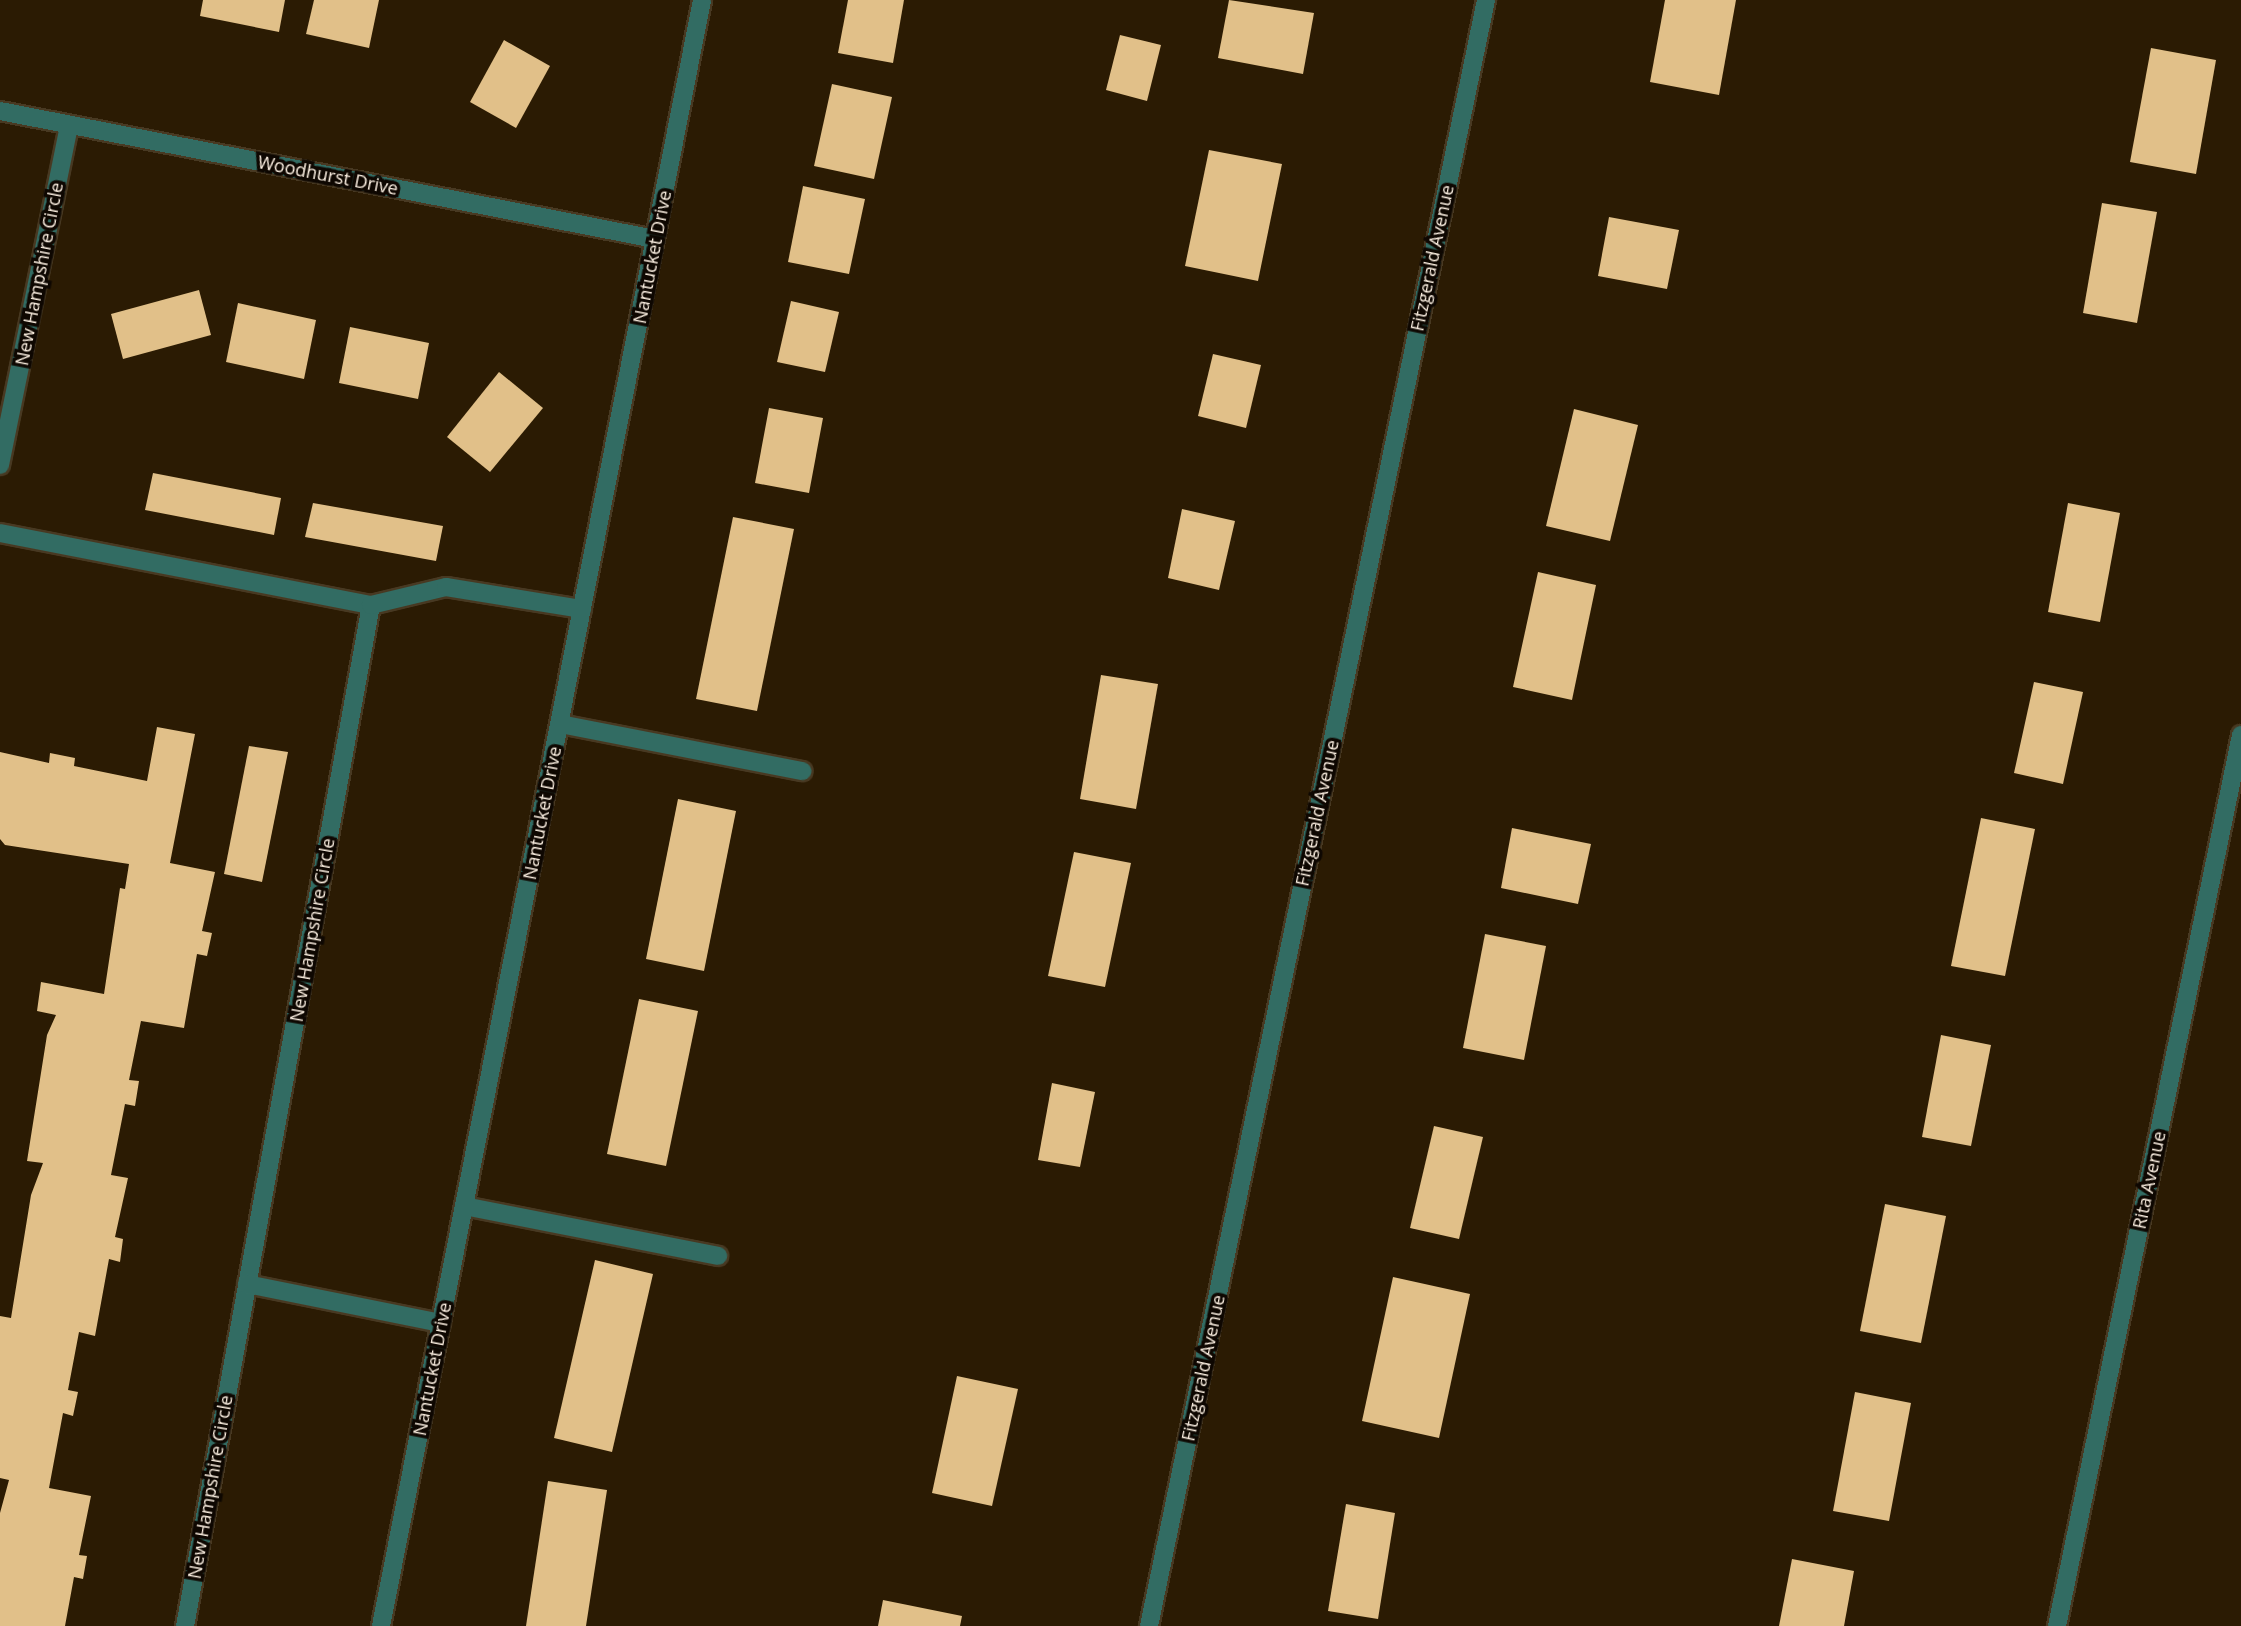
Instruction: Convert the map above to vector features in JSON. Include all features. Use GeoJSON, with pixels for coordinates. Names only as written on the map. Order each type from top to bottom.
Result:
{"type":"FeatureCollection","features":[{"type":"Feature","properties":{"kind":"street","name":"Nantucket Drive"},"geometry":{"type":"LineString","coordinates":[[381,1626],[702,0]]}},
{"type":"Feature","properties":{"kind":"street","name":"Fitzgerald Avenue"},"geometry":{"type":"LineString","coordinates":[[1149,1626],[1486,0]]}},
{"type":"Feature","properties":{"kind":"street","name":"Woodhurst Drive"},"geometry":{"type":"LineString","coordinates":[[0,111],[655,239]]}},
{"type":"Feature","properties":{"kind":"street","name":"New Hampshire Circle"},"geometry":{"type":"LineString","coordinates":[[0,464],[69,125]]}},
{"type":"Feature","properties":{"kind":"street"},"geometry":{"type":"LineString","coordinates":[[0,533],[371,605],[446,587],[582,609]]}},
{"type":"Feature","properties":{"kind":"street","name":"New Hampshire Circle"},"geometry":{"type":"LineString","coordinates":[[185,1626],[371,605]]}},
{"type":"Feature","properties":{"kind":"street"},"geometry":{"type":"LineString","coordinates":[[559,724],[802,771]]}},
{"type":"Feature","properties":{"kind":"street","name":"Rita Avenue"},"geometry":{"type":"LineString","coordinates":[[2057,1626],[2241,734]]}},
{"type":"Feature","properties":{"kind":"street"},"geometry":{"type":"LineString","coordinates":[[464,1206],[718,1255]]}},
{"type":"Feature","properties":{"kind":"street"},"geometry":{"type":"LineString","coordinates":[[247,1284],[441,1323]]}},
{"type":"Feature","properties":{"kind":"building"},"geometry":{"type":"Polygon","coordinates":[[[203,0],[285,0],[279,32],[200,16],[203,0]]]}},
{"type":"Feature","properties":{"kind":"building"},"geometry":{"type":"Polygon","coordinates":[[[314,0],[379,0],[369,48],[306,34],[314,0]]]}},
{"type":"Feature","properties":{"kind":"building"},"geometry":{"type":"Polygon","coordinates":[[[848,0],[904,0],[893,63],[838,53],[848,0]]]}},
{"type":"Feature","properties":{"kind":"building"},"geometry":{"type":"Polygon","coordinates":[[[1229,0],[1314,13],[1303,74],[1218,58],[1229,0]]]}},
{"type":"Feature","properties":{"kind":"building"},"geometry":{"type":"Polygon","coordinates":[[[1665,0],[1736,0],[1719,95],[1650,82],[1665,0]]]}},
{"type":"Feature","properties":{"kind":"building"},"geometry":{"type":"Polygon","coordinates":[[[1120,35],[1161,45],[1147,101],[1106,90],[1120,35]]]}},
{"type":"Feature","properties":{"kind":"building"},"geometry":{"type":"Polygon","coordinates":[[[504,40],[550,66],[516,128],[470,102],[504,40]]]}},
{"type":"Feature","properties":{"kind":"building"},"geometry":{"type":"Polygon","coordinates":[[[2151,48],[2216,60],[2196,174],[2130,162],[2151,48]]]}},
{"type":"Feature","properties":{"kind":"building"},"geometry":{"type":"Polygon","coordinates":[[[832,84],[892,97],[874,179],[814,166],[832,84]]]}},
{"type":"Feature","properties":{"kind":"building"},"geometry":{"type":"Polygon","coordinates":[[[1209,150],[1282,164],[1258,281],[1185,266],[1209,150]]]}},
{"type":"Feature","properties":{"kind":"building"},"geometry":{"type":"Polygon","coordinates":[[[803,186],[865,199],[849,274],[788,262],[803,186]]]}},
{"type":"Feature","properties":{"kind":"building"},"geometry":{"type":"Polygon","coordinates":[[[2102,203],[2157,212],[2137,323],[2083,313],[2102,203]]]}},
{"type":"Feature","properties":{"kind":"building"},"geometry":{"type":"Polygon","coordinates":[[[1609,217],[1679,230],[1667,289],[1598,276],[1609,217]]]}},
{"type":"Feature","properties":{"kind":"building"},"geometry":{"type":"Polygon","coordinates":[[[199,290],[211,335],[123,359],[111,314],[199,290]]]}},
{"type":"Feature","properties":{"kind":"building"},"geometry":{"type":"Polygon","coordinates":[[[791,301],[839,312],[825,372],[777,362],[791,301]]]}},
{"type":"Feature","properties":{"kind":"building"},"geometry":{"type":"Polygon","coordinates":[[[238,303],[316,320],[304,379],[226,362],[238,303]]]}},
{"type":"Feature","properties":{"kind":"building"},"geometry":{"type":"Polygon","coordinates":[[[350,327],[429,343],[418,399],[339,383],[350,327]]]}},
{"type":"Feature","properties":{"kind":"building"},"geometry":{"type":"Polygon","coordinates":[[[1213,354],[1261,365],[1246,428],[1198,416],[1213,354]]]}},
{"type":"Feature","properties":{"kind":"building"},"geometry":{"type":"Polygon","coordinates":[[[499,372],[543,408],[490,472],[447,437],[499,372]]]}},
{"type":"Feature","properties":{"kind":"building"},"geometry":{"type":"Polygon","coordinates":[[[769,408],[823,418],[809,493],[755,483],[769,408]]]}},
{"type":"Feature","properties":{"kind":"building"},"geometry":{"type":"Polygon","coordinates":[[[1574,409],[1638,425],[1610,541],[1546,526],[1574,409]]]}},
{"type":"Feature","properties":{"kind":"building"},"geometry":{"type":"Polygon","coordinates":[[[153,473],[281,498],[274,535],[145,510],[153,473]]]}},
{"type":"Feature","properties":{"kind":"building"},"geometry":{"type":"Polygon","coordinates":[[[313,503],[443,526],[436,561],[305,537],[313,503]]]}},
{"type":"Feature","properties":{"kind":"building"},"geometry":{"type":"Polygon","coordinates":[[[2068,503],[2120,513],[2100,622],[2048,612],[2068,503]]]}},
{"type":"Feature","properties":{"kind":"building"},"geometry":{"type":"Polygon","coordinates":[[[1182,509],[1235,521],[1219,590],[1168,578],[1182,509]]]}},
{"type":"Feature","properties":{"kind":"building"},"geometry":{"type":"Polygon","coordinates":[[[733,517],[794,529],[757,711],[696,699],[733,517]]]}},
{"type":"Feature","properties":{"kind":"building"},"geometry":{"type":"Polygon","coordinates":[[[1538,572],[1596,585],[1572,700],[1513,687],[1538,572]]]}},
{"type":"Feature","properties":{"kind":"building"},"geometry":{"type":"Polygon","coordinates":[[[1101,675],[1158,684],[1136,809],[1080,799],[1101,675]]]}},
{"type":"Feature","properties":{"kind":"building"},"geometry":{"type":"Polygon","coordinates":[[[2034,682],[2083,692],[2063,784],[2014,773],[2034,682]]]}},
{"type":"Feature","properties":{"kind":"building"},"geometry":{"type":"Polygon","coordinates":[[[157,727],[195,734],[170,863],[215,872],[202,931],[212,933],[207,956],[197,954],[184,1028],[141,1021],[129,1080],[139,1081],[135,1106],[125,1104],[111,1175],[128,1178],[115,1237],[123,1239],[120,1262],[109,1259],[95,1336],[79,1332],[68,1390],[78,1392],[73,1416],[63,1413],[49,1488],[91,1496],[79,1555],[87,1556],[83,1579],[74,1577],[65,1626],[0,1626],[0,1513],[9,1480],[0,1478],[0,1316],[11,1318],[31,1195],[43,1163],[27,1161],[47,1035],[56,1015],[37,1011],[41,982],[104,994],[120,888],[125,889],[129,864],[5,845],[0,839],[0,752],[49,763],[50,753],[75,758],[74,766],[147,781],[157,727]]]}},
{"type":"Feature","properties":{"kind":"building"},"geometry":{"type":"Polygon","coordinates":[[[249,746],[288,752],[262,882],[224,874],[249,746]]]}},
{"type":"Feature","properties":{"kind":"building"},"geometry":{"type":"Polygon","coordinates":[[[678,799],[736,811],[704,971],[646,959],[678,799]]]}},
{"type":"Feature","properties":{"kind":"building"},"geometry":{"type":"Polygon","coordinates":[[[1981,818],[2035,829],[2005,976],[1951,966],[1981,818]]]}},
{"type":"Feature","properties":{"kind":"building"},"geometry":{"type":"Polygon","coordinates":[[[1512,828],[1591,844],[1578,904],[1501,888],[1512,828]]]}},
{"type":"Feature","properties":{"kind":"building"},"geometry":{"type":"Polygon","coordinates":[[[1074,852],[1131,863],[1105,987],[1048,976],[1074,852]]]}},
{"type":"Feature","properties":{"kind":"building"},"geometry":{"type":"Polygon","coordinates":[[[1485,934],[1546,946],[1524,1060],[1463,1048],[1485,934]]]}},
{"type":"Feature","properties":{"kind":"building"},"geometry":{"type":"Polygon","coordinates":[[[639,999],[698,1011],[666,1166],[607,1154],[639,999]]]}},
{"type":"Feature","properties":{"kind":"building"},"geometry":{"type":"Polygon","coordinates":[[[1941,1035],[1991,1045],[1971,1146],[1922,1137],[1941,1035]]]}},
{"type":"Feature","properties":{"kind":"building"},"geometry":{"type":"Polygon","coordinates":[[[1052,1083],[1095,1092],[1080,1167],[1038,1160],[1052,1083]]]}},
{"type":"Feature","properties":{"kind":"building"},"geometry":{"type":"Polygon","coordinates":[[[1434,1126],[1483,1137],[1459,1239],[1410,1228],[1434,1126]]]}},
{"type":"Feature","properties":{"kind":"building"},"geometry":{"type":"Polygon","coordinates":[[[1885,1204],[1946,1216],[1921,1343],[1860,1331],[1885,1204]]]}},
{"type":"Feature","properties":{"kind":"building"},"geometry":{"type":"Polygon","coordinates":[[[595,1260],[653,1274],[612,1452],[554,1438],[595,1260]]]}},
{"type":"Feature","properties":{"kind":"building"},"geometry":{"type":"Polygon","coordinates":[[[1393,1277],[1470,1294],[1439,1438],[1362,1421],[1393,1277]]]}},
{"type":"Feature","properties":{"kind":"building"},"geometry":{"type":"Polygon","coordinates":[[[957,1376],[1018,1389],[992,1506],[932,1493],[957,1376]]]}},
{"type":"Feature","properties":{"kind":"building"},"geometry":{"type":"Polygon","coordinates":[[[1855,1392],[1911,1403],[1889,1521],[1833,1511],[1855,1392]]]}},
{"type":"Feature","properties":{"kind":"building"},"geometry":{"type":"Polygon","coordinates":[[[548,1481],[607,1490],[586,1626],[526,1626],[548,1481]]]}},
{"type":"Feature","properties":{"kind":"building"},"geometry":{"type":"Polygon","coordinates":[[[1346,1504],[1395,1513],[1378,1619],[1328,1611],[1346,1504]]]}},
{"type":"Feature","properties":{"kind":"building"},"geometry":{"type":"Polygon","coordinates":[[[1792,1559],[1854,1571],[1844,1626],[1779,1626],[1792,1559]]]}},
{"type":"Feature","properties":{"kind":"building"},"geometry":{"type":"Polygon","coordinates":[[[883,1600],[962,1616],[960,1626],[878,1626],[883,1600]]]}}]}
